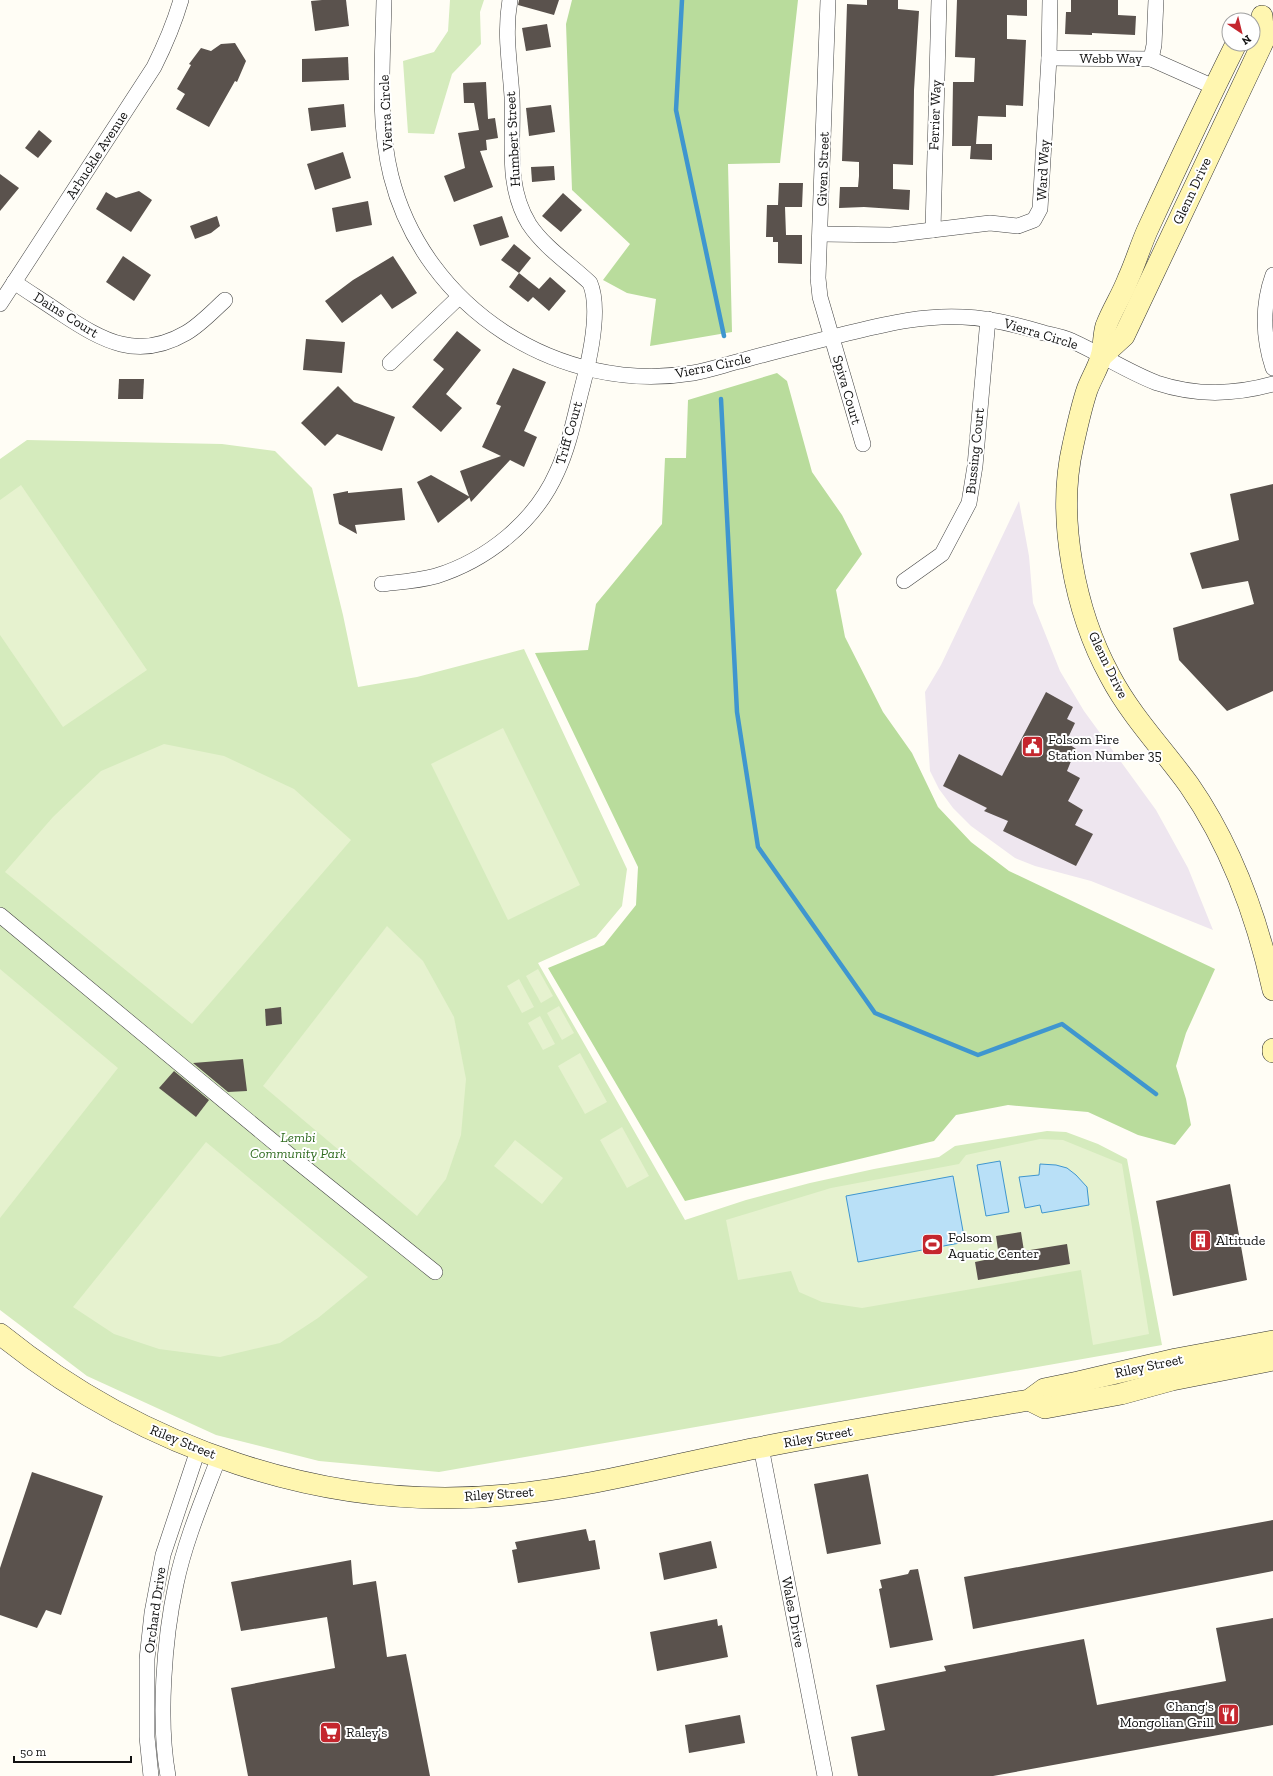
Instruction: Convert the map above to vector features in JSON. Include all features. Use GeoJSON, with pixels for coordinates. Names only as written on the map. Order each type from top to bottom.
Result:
{"type":"FeatureCollection","features":[{"type":"Feature","properties":{"kind":"main road","name":"Glenn Drive"},"geometry":{"type":"LineString","coordinates":[[1101,357],[1124,336],[1264,40],[1262,13]]}},
{"type":"Feature","properties":{"kind":"main road","name":"Glenn Drive"},"geometry":{"type":"LineString","coordinates":[[1232,52],[1214,87],[1146,234],[1128,280],[1106,328],[1101,357],[1088,389],[1077,426],[1068,474],[1068,525],[1074,578],[1082,608],[1096,646],[1120,694],[1189,786],[1220,839],[1240,878],[1251,908],[1260,936],[1273,990]]}},
{"type":"Feature","properties":{"kind":"main road"},"geometry":{"type":"LineString","coordinates":[[1214,87],[1226,89],[1232,82],[1245,52]]}},
{"type":"Feature","properties":{"kind":"main road","name":"Riley Street"},"geometry":{"type":"LineString","coordinates":[[0,1334],[40,1364],[82,1392],[135,1422],[198,1450],[314,1485],[356,1492],[420,1497],[505,1495],[554,1489],[761,1447],[1029,1400],[1044,1388],[1078,1382],[1176,1359],[1273,1341]]}},
{"type":"Feature","properties":{"kind":"main road","name":"Riley Street"},"geometry":{"type":"LineString","coordinates":[[1029,1400],[1045,1408],[1121,1394],[1178,1378],[1273,1360]]}},
{"type":"Feature","properties":{"kind":"street","name":"Arbuckle Avenue"},"geometry":{"type":"LineString","coordinates":[[0,304],[154,67],[171,32],[181,0]]}},
{"type":"Feature","properties":{"kind":"street","name":"Vierra Circle"},"geometry":{"type":"LineString","coordinates":[[384,0],[383,123],[391,178],[405,217],[433,266],[459,296],[488,322],[511,338],[561,362],[611,374],[639,376],[694,373],[904,320],[933,317],[988,319],[1022,326],[1071,340],[1101,357],[1155,382],[1179,389],[1228,393],[1252,390],[1273,384]]}},
{"type":"Feature","properties":{"kind":"street","name":"Humbert Street"},"geometry":{"type":"LineString","coordinates":[[510,0],[506,45],[512,97],[512,159],[514,186],[520,205],[530,224],[542,239],[590,283],[594,292],[596,307],[587,369]]}},
{"type":"Feature","properties":{"kind":"street","name":"Given Street"},"geometry":{"type":"LineString","coordinates":[[828,0],[821,234],[818,278],[832,337]]}},
{"type":"Feature","properties":{"kind":"street","name":"Ferrier Way"},"geometry":{"type":"LineString","coordinates":[[933,230],[939,0]]}},
{"type":"Feature","properties":{"kind":"street","name":"Ward Way"},"geometry":{"type":"LineString","coordinates":[[821,234],[891,235],[990,223],[1018,226],[1034,220],[1040,209],[1049,58],[1050,0]]}},
{"type":"Feature","properties":{"kind":"street"},"geometry":{"type":"LineString","coordinates":[[1151,58],[1154,45],[1156,0]]}},
{"type":"Feature","properties":{"kind":"street","name":"Webb Way"},"geometry":{"type":"LineString","coordinates":[[1049,58],[1151,58],[1214,87]]}},
{"type":"Feature","properties":{"kind":"street"},"geometry":{"type":"LineString","coordinates":[[1273,275],[1265,313],[1266,343],[1273,368]]}},
{"type":"Feature","properties":{"kind":"street","name":"Dains Court"},"geometry":{"type":"LineString","coordinates":[[14,282],[100,337],[124,345],[137,346],[162,343],[180,336],[197,326],[225,300]]}},
{"type":"Feature","properties":{"kind":"street"},"geometry":{"type":"LineString","coordinates":[[390,363],[459,296]]}},
{"type":"Feature","properties":{"kind":"street","name":"Bussing Court"},"geometry":{"type":"LineString","coordinates":[[904,581],[942,554],[969,503],[976,466],[988,319]]}},
{"type":"Feature","properties":{"kind":"street","name":"Spiva Court"},"geometry":{"type":"LineString","coordinates":[[832,337],[863,444]]}},
{"type":"Feature","properties":{"kind":"street","name":"Triff Court"},"geometry":{"type":"LineString","coordinates":[[382,584],[409,582],[436,576],[461,566],[485,553],[507,537],[527,518],[543,497],[557,473],[567,448],[587,369]]}},
{"type":"Feature","properties":{"kind":"street"},"geometry":{"type":"LineString","coordinates":[[0,915],[293,1158],[435,1272]]}},
{"type":"Feature","properties":{"kind":"street","name":"Wales Drive"},"geometry":{"type":"LineString","coordinates":[[761,1447],[825,1776]]}},
{"type":"Feature","properties":{"kind":"street","name":"Orchard Drive"},"geometry":{"type":"LineString","coordinates":[[151,1776],[147,1737],[147,1659],[152,1613],[163,1555],[198,1450]]}},
{"type":"Feature","properties":{"kind":"street","name":"Orchard Drive"},"geometry":{"type":"LineString","coordinates":[[168,1776],[165,1752],[164,1701],[169,1626],[174,1591],[185,1549],[219,1457]]}},
{"type":"Feature","properties":{"kind":"shaded area"},"geometry":{"type":"Polygon","coordinates":[[[1019,501],[1029,556],[1033,603],[1060,671],[1084,711],[1156,810],[1188,868],[1213,930],[1091,881],[1035,866],[1015,858],[971,826],[953,808],[939,789],[930,771],[925,692],[941,665],[1019,501]]]}},
{"type":"Feature","properties":{"kind":"green space"},"geometry":{"type":"Polygon","coordinates":[[[450,0],[484,0],[480,12],[481,44],[452,74],[434,134],[408,133],[403,61],[434,52],[448,31],[450,0]]]}},
{"type":"Feature","properties":{"kind":"green space"},"geometry":{"type":"Polygon","coordinates":[[[572,0],[798,0],[780,163],[728,164],[732,332],[650,346],[656,299],[627,293],[603,280],[630,244],[572,190],[566,24],[572,0]]]}},
{"type":"Feature","properties":{"kind":"green space"},"geometry":{"type":"Polygon","coordinates":[[[777,373],[787,381],[812,472],[842,515],[862,554],[836,590],[845,637],[883,712],[912,753],[938,807],[971,842],[1009,871],[1215,969],[1186,1033],[1176,1066],[1186,1099],[1191,1125],[1175,1145],[1138,1135],[1088,1112],[1008,1105],[956,1115],[934,1141],[685,1201],[548,968],[604,945],[636,905],[638,867],[535,653],[588,650],[596,604],[662,524],[665,458],[686,458],[688,400],[777,373]]]}},
{"type":"Feature","properties":{"kind":"green space","name":"Lembi Community Park"},"geometry":{"type":"Polygon","coordinates":[[[27,440],[222,444],[275,451],[312,488],[343,615],[358,687],[417,677],[524,649],[627,869],[622,906],[596,937],[538,963],[685,1220],[746,1200],[810,1183],[939,1157],[955,1146],[1047,1131],[1066,1132],[1098,1144],[1127,1159],[1162,1345],[439,1472],[319,1461],[216,1435],[87,1376],[0,1310],[0,459],[27,440]]]}},
{"type":"Feature","properties":{"kind":"green space"},"geometry":{"type":"Polygon","coordinates":[[[21,485],[147,670],[63,727],[0,635],[0,500],[21,485]]]}},
{"type":"Feature","properties":{"kind":"green space"},"geometry":{"type":"Polygon","coordinates":[[[503,728],[580,885],[508,920],[431,764],[503,728]]]}},
{"type":"Feature","properties":{"kind":"green space"},"geometry":{"type":"Polygon","coordinates":[[[164,744],[224,756],[294,789],[351,840],[192,1024],[5,872],[53,817],[101,771],[164,744]]]}},
{"type":"Feature","properties":{"kind":"green space"},"geometry":{"type":"Polygon","coordinates":[[[387,926],[423,961],[454,1017],[466,1079],[461,1135],[446,1179],[417,1216],[263,1086],[387,926]]]}},
{"type":"Feature","properties":{"kind":"green space"},"geometry":{"type":"Polygon","coordinates":[[[0,969],[118,1068],[0,1218],[0,969]]]}},
{"type":"Feature","properties":{"kind":"green space"},"geometry":{"type":"Polygon","coordinates":[[[538,969],[553,996],[541,1003],[526,976],[538,969]]]}},
{"type":"Feature","properties":{"kind":"green space"},"geometry":{"type":"Polygon","coordinates":[[[519,979],[534,1007],[522,1013],[507,986],[519,979]]]}},
{"type":"Feature","properties":{"kind":"green space"},"geometry":{"type":"Polygon","coordinates":[[[559,1006],[574,1033],[562,1040],[547,1013],[559,1006]]]}},
{"type":"Feature","properties":{"kind":"green space"},"geometry":{"type":"Polygon","coordinates":[[[540,1016],[555,1044],[543,1050],[528,1023],[540,1016]]]}},
{"type":"Feature","properties":{"kind":"green space"},"geometry":{"type":"Polygon","coordinates":[[[580,1053],[607,1102],[585,1114],[558,1066],[580,1053]]]}},
{"type":"Feature","properties":{"kind":"green space"},"geometry":{"type":"Polygon","coordinates":[[[622,1127],[649,1176],[627,1188],[600,1140],[622,1127]]]}},
{"type":"Feature","properties":{"kind":"green space","name":"Folsom Aquatic Center"},"geometry":{"type":"Polygon","coordinates":[[[1040,1139],[1063,1140],[1122,1164],[1149,1334],[1093,1345],[1081,1270],[862,1308],[822,1302],[799,1292],[791,1271],[738,1280],[726,1220],[831,1188],[959,1164],[966,1155],[1040,1139]]]}},
{"type":"Feature","properties":{"kind":"green space"},"geometry":{"type":"Polygon","coordinates":[[[515,1140],[563,1178],[542,1204],[494,1166],[515,1140]]]}},
{"type":"Feature","properties":{"kind":"green space"},"geometry":{"type":"Polygon","coordinates":[[[206,1142],[368,1277],[318,1318],[280,1343],[220,1357],[159,1349],[114,1334],[73,1307],[206,1142]]]}},
{"type":"Feature","properties":{"kind":"water"},"geometry":{"type":"Polygon","coordinates":[[[1000,1161],[1009,1212],[986,1216],[977,1165],[1000,1161]]]}},
{"type":"Feature","properties":{"kind":"water"},"geometry":{"type":"Polygon","coordinates":[[[1040,1164],[1056,1165],[1067,1168],[1076,1175],[1087,1187],[1089,1205],[1042,1213],[1040,1205],[1025,1208],[1019,1177],[1039,1175],[1040,1164]]]}},
{"type":"Feature","properties":{"kind":"water"},"geometry":{"type":"Polygon","coordinates":[[[953,1176],[965,1242],[858,1262],[846,1196],[953,1176]]]}},
{"type":"Feature","properties":{"kind":"building"},"geometry":{"type":"Polygon","coordinates":[[[346,0],[349,26],[315,31],[311,1],[346,0]]]}},
{"type":"Feature","properties":{"kind":"building"},"geometry":{"type":"Polygon","coordinates":[[[519,0],[559,0],[554,15],[518,5],[519,0]]]}},
{"type":"Feature","properties":{"kind":"building"},"geometry":{"type":"Polygon","coordinates":[[[867,0],[898,0],[898,9],[919,11],[914,90],[913,165],[893,164],[893,189],[910,190],[909,210],[864,207],[839,208],[840,187],[858,187],[859,176],[859,162],[842,161],[847,4],[867,5],[867,0]]]}},
{"type":"Feature","properties":{"kind":"building"},"geometry":{"type":"Polygon","coordinates":[[[957,0],[1027,0],[1027,16],[1007,15],[1007,39],[1026,40],[1023,106],[1006,105],[1006,117],[978,116],[976,144],[992,144],[992,160],[970,159],[971,146],[952,146],[953,82],[974,82],[975,58],[955,57],[957,0]]]}},
{"type":"Feature","properties":{"kind":"building"},"geometry":{"type":"Polygon","coordinates":[[[1071,0],[1118,0],[1118,15],[1136,16],[1135,35],[1092,33],[1092,35],[1065,34],[1066,12],[1071,12],[1071,0]]]}},
{"type":"Feature","properties":{"kind":"building"},"geometry":{"type":"Polygon","coordinates":[[[547,24],[551,47],[526,51],[522,28],[547,24]]]}},
{"type":"Feature","properties":{"kind":"building"},"geometry":{"type":"Polygon","coordinates":[[[235,43],[246,61],[237,82],[235,81],[209,127],[176,109],[185,94],[177,89],[191,65],[189,64],[201,48],[211,51],[221,44],[235,43]]]}},
{"type":"Feature","properties":{"kind":"building"},"geometry":{"type":"Polygon","coordinates":[[[348,57],[349,80],[302,82],[302,59],[348,57]]]}},
{"type":"Feature","properties":{"kind":"building"},"geometry":{"type":"Polygon","coordinates":[[[486,82],[488,119],[495,118],[498,138],[486,140],[487,150],[480,151],[493,187],[454,202],[444,176],[465,168],[458,133],[479,130],[474,103],[464,103],[463,83],[486,82]]]}},
{"type":"Feature","properties":{"kind":"building"},"geometry":{"type":"Polygon","coordinates":[[[344,104],[346,127],[311,131],[308,108],[344,104]]]}},
{"type":"Feature","properties":{"kind":"building"},"geometry":{"type":"Polygon","coordinates":[[[551,105],[555,132],[529,136],[526,108],[551,105]]]}},
{"type":"Feature","properties":{"kind":"building"},"geometry":{"type":"Polygon","coordinates":[[[39,130],[52,141],[38,158],[25,148],[39,130]]]}},
{"type":"Feature","properties":{"kind":"building"},"geometry":{"type":"Polygon","coordinates":[[[343,152],[351,178],[315,190],[307,164],[343,152]]]}},
{"type":"Feature","properties":{"kind":"building"},"geometry":{"type":"Polygon","coordinates":[[[554,166],[555,180],[532,182],[531,167],[554,166]]]}},
{"type":"Feature","properties":{"kind":"building"},"geometry":{"type":"Polygon","coordinates":[[[0,174],[19,188],[0,211],[0,174]]]}},
{"type":"Feature","properties":{"kind":"building"},"geometry":{"type":"Polygon","coordinates":[[[779,183],[803,183],[802,207],[785,207],[786,235],[802,235],[802,264],[778,263],[778,242],[773,242],[773,237],[766,237],[767,205],[778,205],[779,183]]]}},
{"type":"Feature","properties":{"kind":"building"},"geometry":{"type":"Polygon","coordinates":[[[139,191],[152,200],[131,232],[96,209],[106,192],[116,198],[139,191]]]}},
{"type":"Feature","properties":{"kind":"building"},"geometry":{"type":"Polygon","coordinates":[[[563,193],[582,210],[561,232],[542,216],[563,193]]]}},
{"type":"Feature","properties":{"kind":"building"},"geometry":{"type":"Polygon","coordinates":[[[368,201],[372,225],[336,232],[332,208],[368,201]]]}},
{"type":"Feature","properties":{"kind":"building"},"geometry":{"type":"Polygon","coordinates":[[[217,216],[220,226],[211,233],[195,239],[190,226],[217,216]]]}},
{"type":"Feature","properties":{"kind":"building"},"geometry":{"type":"Polygon","coordinates":[[[502,216],[509,237],[480,246],[473,225],[502,216]]]}},
{"type":"Feature","properties":{"kind":"building"},"geometry":{"type":"Polygon","coordinates":[[[514,244],[531,258],[519,273],[501,260],[514,244]]]}},
{"type":"Feature","properties":{"kind":"building"},"geometry":{"type":"Polygon","coordinates":[[[123,256],[151,275],[134,301],[106,282],[123,256]]]}},
{"type":"Feature","properties":{"kind":"building"},"geometry":{"type":"Polygon","coordinates":[[[393,256],[417,293],[392,309],[381,294],[342,323],[325,301],[353,280],[393,256]]]}},
{"type":"Feature","properties":{"kind":"building"},"geometry":{"type":"Polygon","coordinates":[[[519,273],[539,289],[550,277],[566,291],[549,311],[533,297],[528,302],[509,287],[519,273]]]}},
{"type":"Feature","properties":{"kind":"building"},"geometry":{"type":"Polygon","coordinates":[[[457,331],[481,350],[446,394],[462,408],[441,432],[412,407],[444,369],[433,360],[457,331]]]}},
{"type":"Feature","properties":{"kind":"building"},"geometry":{"type":"Polygon","coordinates":[[[306,339],[345,342],[342,373],[303,370],[306,339]]]}},
{"type":"Feature","properties":{"kind":"building"},"geometry":{"type":"Polygon","coordinates":[[[513,368],[546,382],[524,431],[537,437],[524,467],[510,460],[471,502],[460,471],[501,456],[482,447],[501,406],[496,404],[513,368]]]}},
{"type":"Feature","properties":{"kind":"building"},"geometry":{"type":"Polygon","coordinates":[[[119,379],[144,379],[143,399],[118,399],[119,379]]]}},
{"type":"Feature","properties":{"kind":"building"},"geometry":{"type":"Polygon","coordinates":[[[338,386],[354,402],[395,417],[382,451],[337,434],[325,446],[301,423],[338,386]]]}},
{"type":"Feature","properties":{"kind":"building"},"geometry":{"type":"Polygon","coordinates":[[[431,475],[470,497],[438,523],[417,482],[431,475]]]}},
{"type":"Feature","properties":{"kind":"building"},"geometry":{"type":"Polygon","coordinates":[[[1273,484],[1273,691],[1227,711],[1179,660],[1173,628],[1254,604],[1248,581],[1202,589],[1190,553],[1239,540],[1230,494],[1273,484]]]}},
{"type":"Feature","properties":{"kind":"building"},"geometry":{"type":"Polygon","coordinates":[[[402,488],[405,520],[355,525],[357,534],[339,524],[333,494],[348,491],[348,493],[402,488]]]}},
{"type":"Feature","properties":{"kind":"building"},"geometry":{"type":"Polygon","coordinates":[[[1046,692],[1073,707],[1067,719],[1075,723],[1066,742],[1076,749],[1067,771],[1080,778],[1068,801],[1083,810],[1075,825],[1093,834],[1076,866],[1003,831],[1008,821],[984,811],[987,808],[943,786],[959,754],[1002,776],[1046,692]]]}},
{"type":"Feature","properties":{"kind":"building"},"geometry":{"type":"Polygon","coordinates":[[[281,1007],[282,1024],[266,1026],[265,1009],[281,1007]]]}},
{"type":"Feature","properties":{"kind":"building"},"geometry":{"type":"Polygon","coordinates":[[[243,1059],[247,1091],[228,1092],[193,1063],[243,1059]]]}},
{"type":"Feature","properties":{"kind":"building"},"geometry":{"type":"Polygon","coordinates":[[[174,1071],[209,1100],[196,1117],[159,1088],[174,1071]]]}},
{"type":"Feature","properties":{"kind":"building","name":"Altitude"},"geometry":{"type":"Polygon","coordinates":[[[1230,1184],[1247,1280],[1173,1296],[1156,1201],[1230,1184]]]}},
{"type":"Feature","properties":{"kind":"building"},"geometry":{"type":"Polygon","coordinates":[[[1021,1232],[1024,1251],[1067,1244],[1070,1264],[978,1280],[975,1262],[999,1257],[996,1236],[1021,1232]]]}},
{"type":"Feature","properties":{"kind":"building"},"geometry":{"type":"Polygon","coordinates":[[[32,1472],[103,1496],[61,1615],[46,1610],[37,1628],[0,1615],[0,1568],[32,1472]]]}},
{"type":"Feature","properties":{"kind":"building"},"geometry":{"type":"Polygon","coordinates":[[[868,1474],[881,1544],[827,1554],[814,1484],[868,1474]]]}},
{"type":"Feature","properties":{"kind":"building"},"geometry":{"type":"Polygon","coordinates":[[[1273,1520],[1273,1571],[973,1629],[964,1577],[1273,1520]]]}},
{"type":"Feature","properties":{"kind":"building"},"geometry":{"type":"Polygon","coordinates":[[[586,1529],[589,1541],[595,1540],[600,1569],[518,1583],[512,1550],[517,1549],[515,1542],[586,1529]]]}},
{"type":"Feature","properties":{"kind":"building"},"geometry":{"type":"Polygon","coordinates":[[[711,1541],[717,1568],[664,1580],[659,1553],[711,1541]]]}},
{"type":"Feature","properties":{"kind":"building","name":"Raley's"},"geometry":{"type":"Polygon","coordinates":[[[351,1560],[353,1585],[376,1581],[387,1657],[406,1654],[430,1776],[248,1776],[231,1688],[335,1668],[327,1617],[241,1631],[231,1582],[351,1560]]]}},
{"type":"Feature","properties":{"kind":"building"},"geometry":{"type":"Polygon","coordinates":[[[918,1569],[933,1640],[890,1648],[879,1589],[882,1588],[880,1580],[908,1574],[910,1570],[918,1569]]]}},
{"type":"Feature","properties":{"kind":"building"},"geometry":{"type":"Polygon","coordinates":[[[1273,1618],[1273,1725],[993,1776],[858,1776],[851,1737],[885,1730],[876,1685],[946,1671],[944,1666],[1084,1639],[1097,1705],[1226,1681],[1216,1628],[1273,1618]]]}},
{"type":"Feature","properties":{"kind":"building"},"geometry":{"type":"Polygon","coordinates":[[[717,1619],[718,1626],[722,1625],[728,1657],[657,1671],[650,1632],[717,1619]]]}},
{"type":"Feature","properties":{"kind":"building"},"geometry":{"type":"Polygon","coordinates":[[[740,1715],[745,1743],[689,1753],[685,1725],[740,1715]]]}},
{"type":"Feature","properties":{"kind":"waterway"},"geometry":{"type":"LineString","coordinates":[[682,0],[676,110],[724,336]]}},
{"type":"Feature","properties":{"kind":"waterway"},"geometry":{"type":"LineString","coordinates":[[721,399],[737,712],[758,847],[875,1013],[978,1055],[1062,1024],[1156,1094]]}},
{"type":"Feature","properties":{"kind":"place","name":"Folsom Fire Station Number 35"},"geometry":{"type":"Point","coordinates":[1032,747]}},
{"type":"Feature","properties":{"kind":"place","name":"Altitude"},"geometry":{"type":"Point","coordinates":[1201,1240]}},
{"type":"Feature","properties":{"kind":"place","name":"Folsom Aquatic Center"},"geometry":{"type":"Point","coordinates":[933,1245]}},
{"type":"Feature","properties":{"kind":"place","name":"Chang's Mongolian Grill"},"geometry":{"type":"Point","coordinates":[1229,1714]}},
{"type":"Feature","properties":{"kind":"place","name":"Raley's"},"geometry":{"type":"Point","coordinates":[330,1732]}}]}
